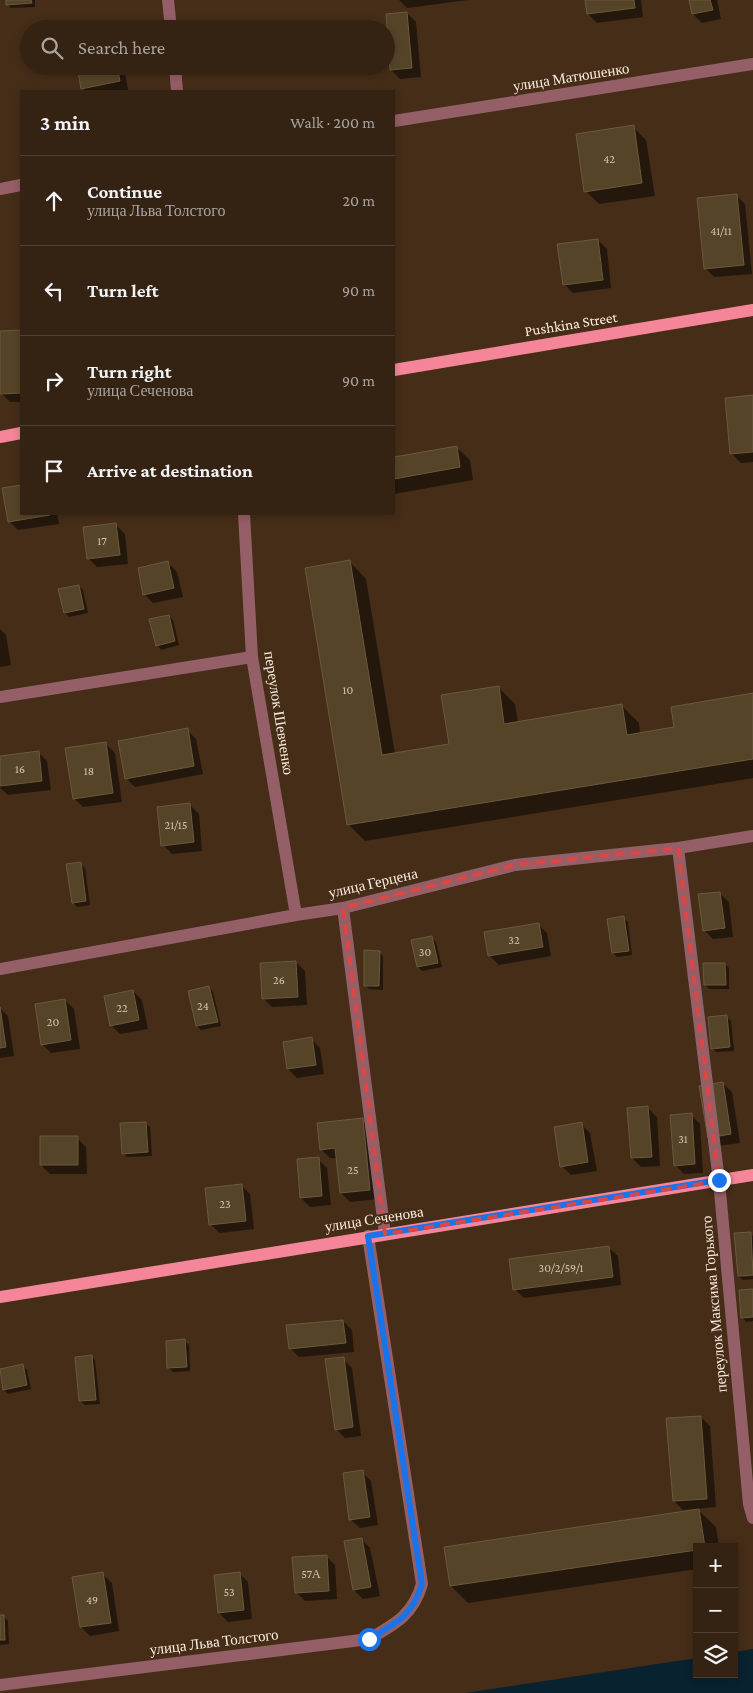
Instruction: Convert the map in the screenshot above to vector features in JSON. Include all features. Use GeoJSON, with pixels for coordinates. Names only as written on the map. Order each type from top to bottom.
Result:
{"type":"FeatureCollection","features":[{"type":"Feature","properties":{"kind":"main road","name":"Pushkina Street"},"geometry":{"type":"LineString","coordinates":[[395,370],[753,310]]}},
{"type":"Feature","properties":{"kind":"main road"},"geometry":{"type":"LineString","coordinates":[[0,437],[20,433]]}},
{"type":"Feature","properties":{"kind":"main road","name":"улица Сеченова"},"geometry":{"type":"LineString","coordinates":[[0,1297],[368,1236],[753,1176]]}},
{"type":"Feature","properties":{"kind":"street"},"geometry":{"type":"LineString","coordinates":[[168,0],[170,20]]}},
{"type":"Feature","properties":{"kind":"street","name":"улица Матюшенко"},"geometry":{"type":"LineString","coordinates":[[395,121],[753,64]]}},
{"type":"Feature","properties":{"kind":"street"},"geometry":{"type":"LineString","coordinates":[[175,75],[177,90]]}},
{"type":"Feature","properties":{"kind":"street"},"geometry":{"type":"LineString","coordinates":[[0,189],[20,185]]}},
{"type":"Feature","properties":{"kind":"street","name":"переулок Шевченко"},"geometry":{"type":"LineString","coordinates":[[244,515],[252,657],[296,915]]}},
{"type":"Feature","properties":{"kind":"street"},"geometry":{"type":"LineString","coordinates":[[0,697],[252,657]]}},
{"type":"Feature","properties":{"kind":"street","name":"улица Герцена"},"geometry":{"type":"LineString","coordinates":[[0,969],[343,908],[515,865],[678,848],[753,836]]}},
{"type":"Feature","properties":{"kind":"street","name":"переулок Максима Горького"},"geometry":{"type":"LineString","coordinates":[[678,848],[719,1180],[749,1504],[753,1518]]}},
{"type":"Feature","properties":{"kind":"street"},"geometry":{"type":"LineString","coordinates":[[343,908],[385,1234]]}},
{"type":"Feature","properties":{"kind":"street","name":"улица Льва Толстого"},"geometry":{"type":"LineString","coordinates":[[0,1685],[369,1639],[395,1624],[418,1599],[422,1584],[420,1564],[368,1236]]}},
{"type":"Feature","properties":{"kind":"highlighted area"},"geometry":{"type":"Polygon","coordinates":[[[678,848],[719,1181],[385,1234],[343,908],[515,865],[678,848]]]}},
{"type":"Feature","properties":{"kind":"water"},"geometry":{"type":"Polygon","coordinates":[[[753,1649],[753,1693],[465,1693],[693,1659],[693,1678],[738,1678],[738,1651],[753,1649]]]}},
{"type":"Feature","properties":{"kind":"building"},"geometry":{"type":"Polygon","coordinates":[[[6,0],[31,0],[32,3],[6,5],[6,0]]]}},
{"type":"Feature","properties":{"kind":"building"},"geometry":{"type":"Polygon","coordinates":[[[585,0],[634,0],[635,8],[587,14],[585,0]]]}},
{"type":"Feature","properties":{"kind":"building"},"geometry":{"type":"Polygon","coordinates":[[[689,0],[710,0],[713,10],[692,14],[689,0]]]}},
{"type":"Feature","properties":{"kind":"building"},"geometry":{"type":"Polygon","coordinates":[[[407,12],[412,68],[395,70],[395,20],[386,20],[386,14],[407,12]]]}},
{"type":"Feature","properties":{"kind":"building"},"geometry":{"type":"Polygon","coordinates":[[[79,75],[119,75],[120,81],[81,89],[79,75]]]}},
{"type":"Feature","properties":{"kind":"building"},"geometry":{"type":"Polygon","coordinates":[[[634,125],[642,183],[584,192],[576,134],[634,125]]]}},
{"type":"Feature","properties":{"kind":"building"},"geometry":{"type":"Polygon","coordinates":[[[737,194],[744,265],[704,269],[697,198],[737,194]]]}},
{"type":"Feature","properties":{"kind":"building"},"geometry":{"type":"Polygon","coordinates":[[[598,239],[603,280],[563,285],[557,244],[598,239]]]}},
{"type":"Feature","properties":{"kind":"building"},"geometry":{"type":"Polygon","coordinates":[[[20,330],[20,393],[0,394],[0,331],[20,330]]]}},
{"type":"Feature","properties":{"kind":"building"},"geometry":{"type":"Polygon","coordinates":[[[753,395],[753,452],[730,454],[725,398],[753,395]]]}},
{"type":"Feature","properties":{"kind":"building"},"geometry":{"type":"Polygon","coordinates":[[[457,446],[460,467],[395,479],[395,457],[457,446]]]}},
{"type":"Feature","properties":{"kind":"building"},"geometry":{"type":"Polygon","coordinates":[[[20,485],[20,515],[50,515],[8,522],[2,488],[20,485]]]}},
{"type":"Feature","properties":{"kind":"building"},"geometry":{"type":"Polygon","coordinates":[[[116,523],[120,555],[87,559],[83,527],[116,523]]]}},
{"type":"Feature","properties":{"kind":"building"},"geometry":{"type":"Polygon","coordinates":[[[350,560],[382,755],[449,744],[441,695],[499,686],[504,724],[622,704],[627,735],[674,727],[671,707],[753,693],[753,759],[347,825],[305,568],[350,560]]]}},
{"type":"Feature","properties":{"kind":"building"},"geometry":{"type":"Polygon","coordinates":[[[168,561],[174,588],[143,595],[138,568],[168,561]]]}},
{"type":"Feature","properties":{"kind":"building"},"geometry":{"type":"Polygon","coordinates":[[[79,585],[84,609],[64,613],[58,589],[79,585]]]}},
{"type":"Feature","properties":{"kind":"building"},"geometry":{"type":"Polygon","coordinates":[[[169,615],[175,641],[156,646],[149,619],[169,615]]]}},
{"type":"Feature","properties":{"kind":"building"},"geometry":{"type":"Polygon","coordinates":[[[188,728],[194,766],[125,779],[118,741],[188,728]]]}},
{"type":"Feature","properties":{"kind":"building"},"geometry":{"type":"Polygon","coordinates":[[[106,742],[113,793],[73,799],[65,748],[106,742]]]}},
{"type":"Feature","properties":{"kind":"building"},"geometry":{"type":"Polygon","coordinates":[[[39,751],[42,781],[0,786],[0,756],[39,751]]]}},
{"type":"Feature","properties":{"kind":"building"},"geometry":{"type":"Polygon","coordinates":[[[190,803],[194,842],[161,846],[157,807],[190,803]]]}},
{"type":"Feature","properties":{"kind":"building"},"geometry":{"type":"Polygon","coordinates":[[[81,862],[86,901],[72,903],[66,864],[81,862]]]}},
{"type":"Feature","properties":{"kind":"building"},"geometry":{"type":"Polygon","coordinates":[[[720,892],[725,928],[703,931],[698,894],[720,892]]]}},
{"type":"Feature","properties":{"kind":"building"},"geometry":{"type":"Polygon","coordinates":[[[624,916],[629,951],[612,953],[607,919],[624,916]]]}},
{"type":"Feature","properties":{"kind":"building"},"geometry":{"type":"Polygon","coordinates":[[[539,923],[543,947],[488,956],[484,932],[539,923]]]}},
{"type":"Feature","properties":{"kind":"building"},"geometry":{"type":"Polygon","coordinates":[[[432,936],[438,963],[417,967],[411,940],[432,936]]]}},
{"type":"Feature","properties":{"kind":"building"},"geometry":{"type":"Polygon","coordinates":[[[364,950],[380,951],[379,986],[364,986],[364,950]]]}},
{"type":"Feature","properties":{"kind":"building"},"geometry":{"type":"Polygon","coordinates":[[[296,961],[298,997],[262,999],[260,963],[296,961]]]}},
{"type":"Feature","properties":{"kind":"building"},"geometry":{"type":"Polygon","coordinates":[[[703,963],[725,963],[726,985],[704,985],[703,963]]]}},
{"type":"Feature","properties":{"kind":"building"},"geometry":{"type":"Polygon","coordinates":[[[209,986],[218,1022],[196,1026],[188,991],[209,986]]]}},
{"type":"Feature","properties":{"kind":"building"},"geometry":{"type":"Polygon","coordinates":[[[133,990],[139,1020],[110,1026],[104,996],[133,990]]]}},
{"type":"Feature","properties":{"kind":"building"},"geometry":{"type":"Polygon","coordinates":[[[65,999],[71,1040],[41,1045],[35,1004],[65,999]]]}},
{"type":"Feature","properties":{"kind":"building"},"geometry":{"type":"Polygon","coordinates":[[[0,1007],[6,1047],[0,1048],[0,1007]]]}},
{"type":"Feature","properties":{"kind":"building"},"geometry":{"type":"Polygon","coordinates":[[[727,1015],[730,1047],[711,1049],[708,1017],[727,1015]]]}},
{"type":"Feature","properties":{"kind":"building"},"geometry":{"type":"Polygon","coordinates":[[[312,1037],[316,1065],[287,1069],[283,1042],[312,1037]]]}},
{"type":"Feature","properties":{"kind":"building"},"geometry":{"type":"Polygon","coordinates":[[[723,1082],[731,1134],[708,1138],[699,1086],[723,1082]]]}},
{"type":"Feature","properties":{"kind":"building"},"geometry":{"type":"Polygon","coordinates":[[[648,1106],[652,1157],[631,1158],[627,1108],[648,1106]]]}},
{"type":"Feature","properties":{"kind":"building"},"geometry":{"type":"Polygon","coordinates":[[[692,1113],[695,1164],[674,1166],[670,1115],[692,1113]]]}},
{"type":"Feature","properties":{"kind":"building"},"geometry":{"type":"Polygon","coordinates":[[[363,1118],[370,1190],[340,1193],[335,1148],[320,1150],[317,1123],[363,1118]]]}},
{"type":"Feature","properties":{"kind":"building"},"geometry":{"type":"Polygon","coordinates":[[[146,1122],[148,1152],[122,1154],[120,1123],[146,1122]]]}},
{"type":"Feature","properties":{"kind":"building"},"geometry":{"type":"Polygon","coordinates":[[[582,1122],[588,1162],[560,1167],[554,1127],[582,1122]]]}},
{"type":"Feature","properties":{"kind":"building"},"geometry":{"type":"Polygon","coordinates":[[[40,1136],[78,1136],[78,1165],[40,1165],[40,1136]]]}},
{"type":"Feature","properties":{"kind":"building"},"geometry":{"type":"Polygon","coordinates":[[[319,1157],[322,1196],[300,1198],[297,1159],[319,1157]]]}},
{"type":"Feature","properties":{"kind":"building"},"geometry":{"type":"Polygon","coordinates":[[[242,1184],[246,1221],[209,1225],[205,1188],[242,1184]]]}},
{"type":"Feature","properties":{"kind":"building"},"geometry":{"type":"Polygon","coordinates":[[[751,1232],[753,1275],[738,1276],[734,1233],[751,1232]]]}},
{"type":"Feature","properties":{"kind":"building"},"geometry":{"type":"Polygon","coordinates":[[[609,1246],[613,1277],[513,1290],[509,1259],[609,1246]]]}},
{"type":"Feature","properties":{"kind":"building"},"geometry":{"type":"Polygon","coordinates":[[[753,1289],[753,1317],[741,1318],[739,1290],[753,1289]]]}},
{"type":"Feature","properties":{"kind":"building"},"geometry":{"type":"Polygon","coordinates":[[[343,1320],[346,1343],[289,1349],[286,1325],[343,1320]]]}},
{"type":"Feature","properties":{"kind":"building"},"geometry":{"type":"Polygon","coordinates":[[[185,1339],[187,1367],[167,1368],[166,1341],[185,1339]]]}},
{"type":"Feature","properties":{"kind":"building"},"geometry":{"type":"Polygon","coordinates":[[[92,1355],[96,1400],[79,1401],[75,1357],[92,1355]]]}},
{"type":"Feature","properties":{"kind":"building"},"geometry":{"type":"Polygon","coordinates":[[[344,1357],[353,1427],[335,1430],[325,1359],[344,1357]]]}},
{"type":"Feature","properties":{"kind":"building"},"geometry":{"type":"Polygon","coordinates":[[[23,1364],[27,1385],[3,1390],[0,1369],[23,1364]]]}},
{"type":"Feature","properties":{"kind":"building"},"geometry":{"type":"Polygon","coordinates":[[[701,1416],[707,1499],[673,1501],[666,1418],[701,1416]]]}},
{"type":"Feature","properties":{"kind":"building"},"geometry":{"type":"Polygon","coordinates":[[[363,1470],[370,1517],[349,1520],[343,1473],[363,1470]]]}},
{"type":"Feature","properties":{"kind":"building"},"geometry":{"type":"Polygon","coordinates":[[[699,1509],[704,1543],[693,1543],[693,1551],[450,1586],[444,1547],[699,1509]]]}},
{"type":"Feature","properties":{"kind":"building"},"geometry":{"type":"Polygon","coordinates":[[[362,1538],[371,1587],[353,1590],[344,1541],[362,1538]]]}},
{"type":"Feature","properties":{"kind":"building"},"geometry":{"type":"Polygon","coordinates":[[[327,1555],[329,1591],[295,1593],[292,1557],[327,1555]]]}},
{"type":"Feature","properties":{"kind":"building"},"geometry":{"type":"Polygon","coordinates":[[[103,1572],[111,1623],[80,1627],[72,1577],[103,1572]]]}},
{"type":"Feature","properties":{"kind":"building"},"geometry":{"type":"Polygon","coordinates":[[[240,1572],[244,1610],[218,1613],[214,1575],[240,1572]]]}},
{"type":"Feature","properties":{"kind":"building"},"geometry":{"type":"Polygon","coordinates":[[[0,1615],[4,1615],[5,1640],[0,1640],[0,1615]]]}},
{"type":"Feature","properties":{"kind":"route"},"geometry":{"type":"LineString","coordinates":[[369,1639],[395,1624],[408,1612],[418,1599],[422,1584],[368,1236],[719,1180]]}}]}
